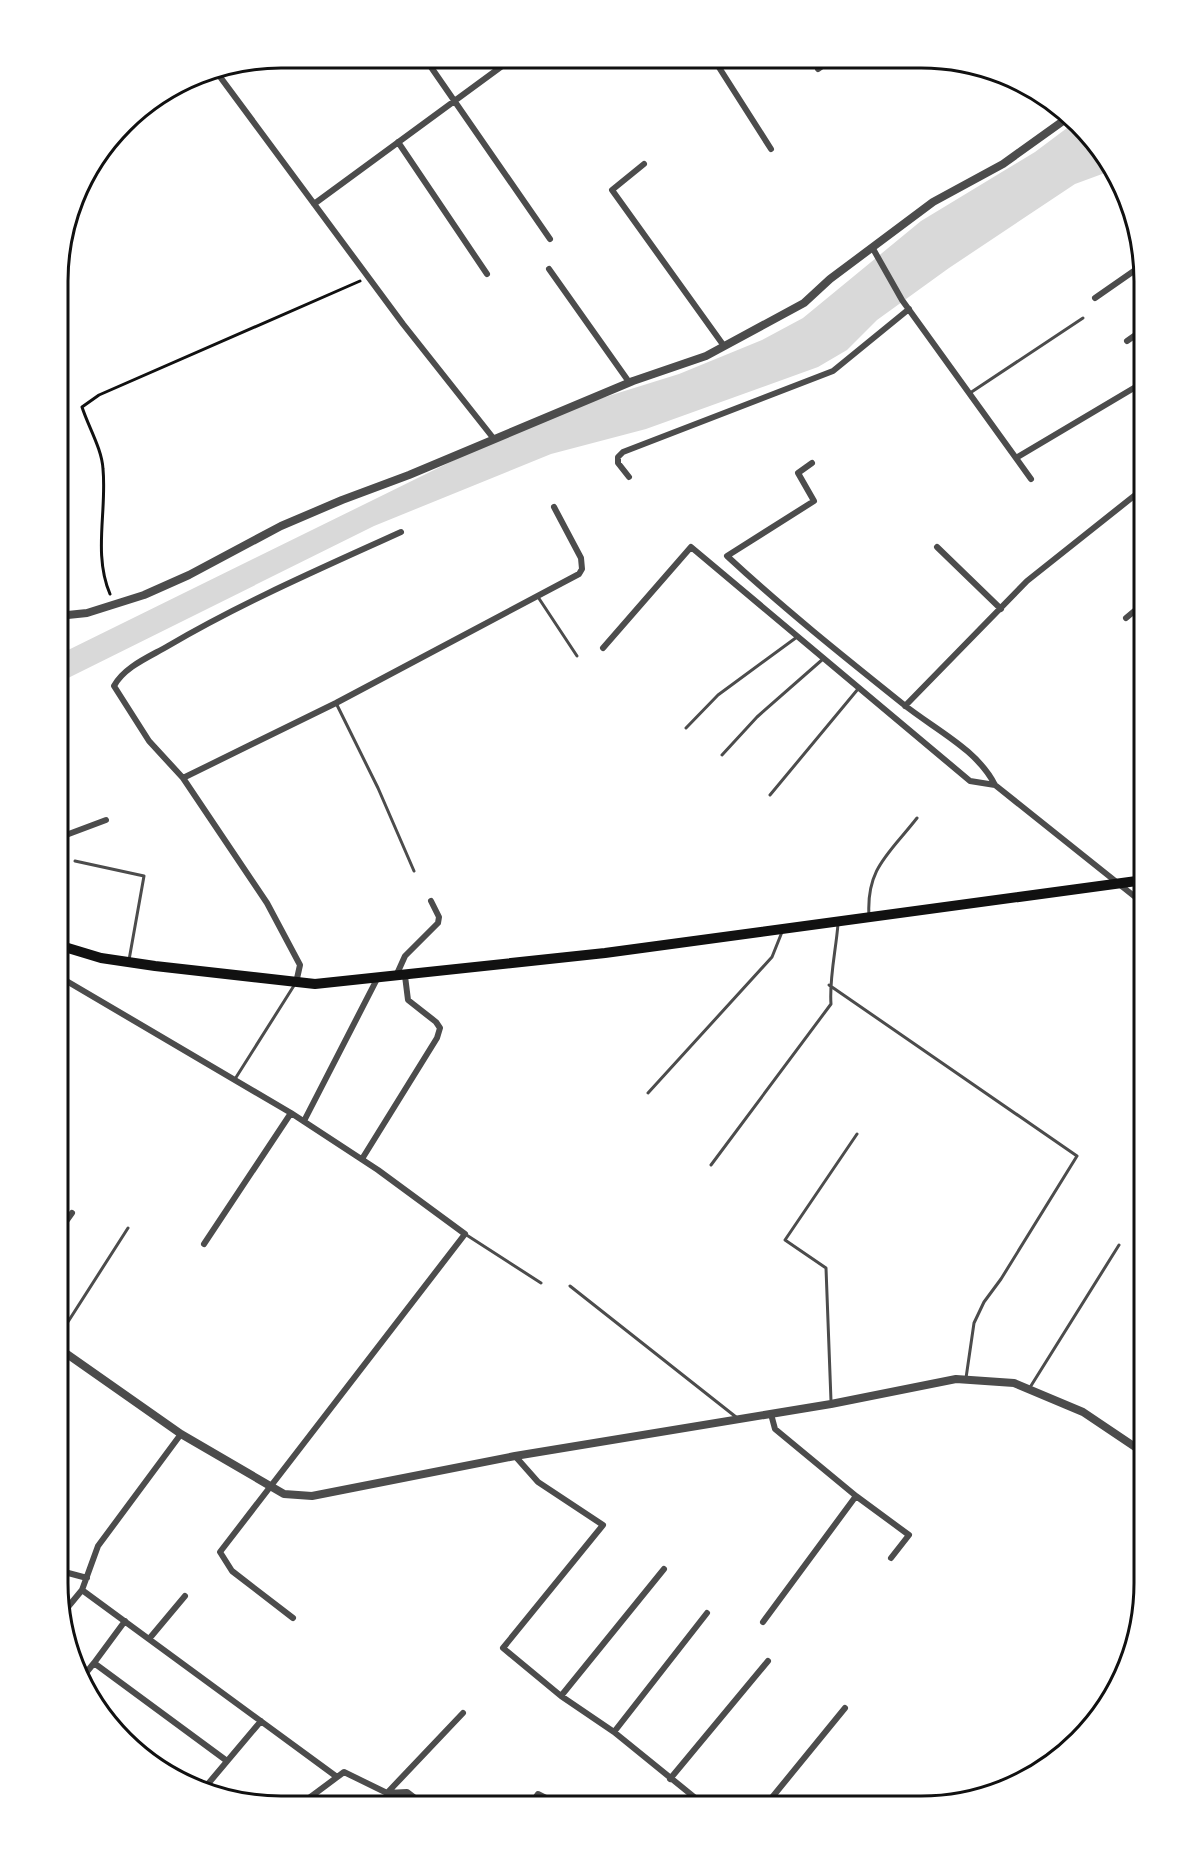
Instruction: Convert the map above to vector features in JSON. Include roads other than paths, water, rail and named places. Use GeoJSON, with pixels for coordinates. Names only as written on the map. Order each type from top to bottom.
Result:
{"type":"FeatureCollection","features":[{"type":"Feature","properties":{"kind":"main road"},"geometry":{"type":"LineString","coordinates":[[68,948],[101,958],[296,983],[377,979],[782,930],[1134,882]]}},
{"type":"Feature","properties":{"kind":"street"},"geometry":{"type":"LineString","coordinates":[[432,68],[550,239]]}},
{"type":"Feature","properties":{"kind":"street"},"geometry":{"type":"LineString","coordinates":[[314,204],[500,68]]}},
{"type":"Feature","properties":{"kind":"street"},"geometry":{"type":"LineString","coordinates":[[719,68],[771,149]]}},
{"type":"Feature","properties":{"kind":"street"},"geometry":{"type":"LineString","coordinates":[[219,77],[494,439]]}},
{"type":"Feature","properties":{"kind":"street"},"geometry":{"type":"LineString","coordinates":[[68,615],[87,614],[119,605],[189,575],[281,526],[629,382],[706,356],[804,303],[933,202],[1003,164],[1062,121]]}},
{"type":"Feature","properties":{"kind":"street"},"geometry":{"type":"LineString","coordinates":[[398,142],[487,274]]}},
{"type":"Feature","properties":{"kind":"street"},"geometry":{"type":"LineString","coordinates":[[644,164],[612,190],[724,346]]}},
{"type":"Feature","properties":{"kind":"street"},"geometry":{"type":"LineString","coordinates":[[873,250],[902,300],[1031,479]]}},
{"type":"Feature","properties":{"kind":"street"},"geometry":{"type":"LineString","coordinates":[[549,269],[629,382]]}},
{"type":"Feature","properties":{"kind":"street"},"geometry":{"type":"LineString","coordinates":[[1095,298],[1133,271]]}},
{"type":"Feature","properties":{"kind":"street"},"geometry":{"type":"LineString","coordinates":[[629,477],[618,463],[618,456],[623,452],[833,371],[909,309]]}},
{"type":"Feature","properties":{"kind":"street"},"geometry":{"type":"LineString","coordinates":[[1127,341],[1134,336]]}},
{"type":"Feature","properties":{"kind":"street"},"geometry":{"type":"LineString","coordinates":[[1016,458],[1134,388]]}},
{"type":"Feature","properties":{"kind":"street"},"geometry":{"type":"LineString","coordinates":[[812,463],[798,473],[814,501],[727,556],[780,605],[905,706],[982,764],[995,785],[1134,896]]}},
{"type":"Feature","properties":{"kind":"street"},"geometry":{"type":"LineString","coordinates":[[905,706],[1027,581],[1134,496]]}},
{"type":"Feature","properties":{"kind":"street"},"geometry":{"type":"LineString","coordinates":[[183,778],[336,703],[579,574],[582,569],[581,558],[554,507]]}},
{"type":"Feature","properties":{"kind":"street"},"geometry":{"type":"LineString","coordinates":[[296,983],[300,965],[267,903],[183,778],[149,741],[114,686],[119,677],[222,614],[401,532]]}},
{"type":"Feature","properties":{"kind":"street"},"geometry":{"type":"LineString","coordinates":[[603,648],[691,547],[970,782],[995,785]]}},
{"type":"Feature","properties":{"kind":"street"},"geometry":{"type":"LineString","coordinates":[[937,547],[1001,609]]}},
{"type":"Feature","properties":{"kind":"street"},"geometry":{"type":"LineString","coordinates":[[1126,618],[1134,611]]}},
{"type":"Feature","properties":{"kind":"street"},"geometry":{"type":"LineString","coordinates":[[68,834],[106,820]]}},
{"type":"Feature","properties":{"kind":"street"},"geometry":{"type":"LineString","coordinates":[[362,1159],[437,1038],[440,1028],[436,1022],[408,1000],[400,977],[405,956],[438,923],[439,917],[431,901]]}},
{"type":"Feature","properties":{"kind":"street"},"geometry":{"type":"LineString","coordinates":[[304,1121],[377,979]]}},
{"type":"Feature","properties":{"kind":"street"},"geometry":{"type":"LineString","coordinates":[[68,982],[235,1078],[304,1121],[362,1159],[465,1234],[273,1488],[220,1552],[232,1571],[293,1618]]}},
{"type":"Feature","properties":{"kind":"street"},"geometry":{"type":"LineString","coordinates":[[204,1244],[291,1113]]}},
{"type":"Feature","properties":{"kind":"street"},"geometry":{"type":"LineString","coordinates":[[68,1219],[72,1213]]}},
{"type":"Feature","properties":{"kind":"street"},"geometry":{"type":"LineString","coordinates":[[68,1355],[181,1434],[284,1494],[312,1496],[515,1456],[831,1404],[956,1379],[1014,1383],[1083,1412],[1134,1446]]}},
{"type":"Feature","properties":{"kind":"street"},"geometry":{"type":"LineString","coordinates":[[771,1414],[775,1429],[856,1496],[909,1535],[891,1558]]}},
{"type":"Feature","properties":{"kind":"street"},"geometry":{"type":"LineString","coordinates":[[69,1606],[82,1590],[98,1546],[181,1434]]}},
{"type":"Feature","properties":{"kind":"street"},"geometry":{"type":"LineString","coordinates":[[515,1456],[538,1482],[603,1525],[503,1648],[561,1696],[614,1732],[692,1796]]}},
{"type":"Feature","properties":{"kind":"street"},"geometry":{"type":"LineString","coordinates":[[763,1623],[856,1496]]}},
{"type":"Feature","properties":{"kind":"street"},"geometry":{"type":"LineString","coordinates":[[561,1696],[664,1569]]}},
{"type":"Feature","properties":{"kind":"street"},"geometry":{"type":"LineString","coordinates":[[68,1573],[87,1578]]}},
{"type":"Feature","properties":{"kind":"street"},"geometry":{"type":"LineString","coordinates":[[82,1590],[337,1777]]}},
{"type":"Feature","properties":{"kind":"street"},"geometry":{"type":"LineString","coordinates":[[149,1639],[185,1596]]}},
{"type":"Feature","properties":{"kind":"street"},"geometry":{"type":"LineString","coordinates":[[614,1732],[707,1613]]}},
{"type":"Feature","properties":{"kind":"street"},"geometry":{"type":"LineString","coordinates":[[87,1672],[125,1621]]}},
{"type":"Feature","properties":{"kind":"street"},"geometry":{"type":"LineString","coordinates":[[670,1779],[768,1661]]}},
{"type":"Feature","properties":{"kind":"street"},"geometry":{"type":"LineString","coordinates":[[94,1663],[227,1761]]}},
{"type":"Feature","properties":{"kind":"street"},"geometry":{"type":"LineString","coordinates":[[773,1796],[845,1708]]}},
{"type":"Feature","properties":{"kind":"street"},"geometry":{"type":"LineString","coordinates":[[387,1793],[463,1713]]}},
{"type":"Feature","properties":{"kind":"street"},"geometry":{"type":"LineString","coordinates":[[209,1783],[261,1721]]}},
{"type":"Feature","properties":{"kind":"street"},"geometry":{"type":"LineString","coordinates":[[312,1796],[344,1772],[387,1793],[407,1792],[412,1796]]}},
{"type":"Feature","properties":{"kind":"lane"},"geometry":{"type":"LineString","coordinates":[[969,393],[1083,318]]}},
{"type":"Feature","properties":{"kind":"lane"},"geometry":{"type":"LineString","coordinates":[[537,596],[576,656]]}},
{"type":"Feature","properties":{"kind":"lane"},"geometry":{"type":"LineString","coordinates":[[686,728],[718,695],[797,637]]}},
{"type":"Feature","properties":{"kind":"lane"},"geometry":{"type":"LineString","coordinates":[[722,754],[757,717],[823,659]]}},
{"type":"Feature","properties":{"kind":"lane"},"geometry":{"type":"LineString","coordinates":[[770,795],[858,689]]}},
{"type":"Feature","properties":{"kind":"lane"},"geometry":{"type":"LineString","coordinates":[[336,703],[378,788],[414,871]]}},
{"type":"Feature","properties":{"kind":"lane"},"geometry":{"type":"LineString","coordinates":[[869,918],[868,894],[873,874],[917,818]]}},
{"type":"Feature","properties":{"kind":"lane"},"geometry":{"type":"LineString","coordinates":[[75,861],[144,876],[128,962]]}},
{"type":"Feature","properties":{"kind":"lane"},"geometry":{"type":"LineString","coordinates":[[711,1165],[831,1004],[830,985],[835,968],[838,922]]}},
{"type":"Feature","properties":{"kind":"lane"},"geometry":{"type":"LineString","coordinates":[[648,1093],[772,957],[782,930]]}},
{"type":"Feature","properties":{"kind":"lane"},"geometry":{"type":"LineString","coordinates":[[235,1078],[296,983]]}},
{"type":"Feature","properties":{"kind":"lane"},"geometry":{"type":"LineString","coordinates":[[830,985],[1077,1156],[1001,1279],[984,1302],[974,1323],[966,1380]]}},
{"type":"Feature","properties":{"kind":"lane"},"geometry":{"type":"LineString","coordinates":[[831,1404],[826,1268],[785,1240],[857,1134]]}},
{"type":"Feature","properties":{"kind":"lane"},"geometry":{"type":"LineString","coordinates":[[68,1322],[128,1228]]}},
{"type":"Feature","properties":{"kind":"lane"},"geometry":{"type":"LineString","coordinates":[[465,1234],[541,1283]]}},
{"type":"Feature","properties":{"kind":"lane"},"geometry":{"type":"LineString","coordinates":[[1029,1389],[1119,1245]]}},
{"type":"Feature","properties":{"kind":"lane"},"geometry":{"type":"LineString","coordinates":[[570,1286],[739,1419]]}}]}
